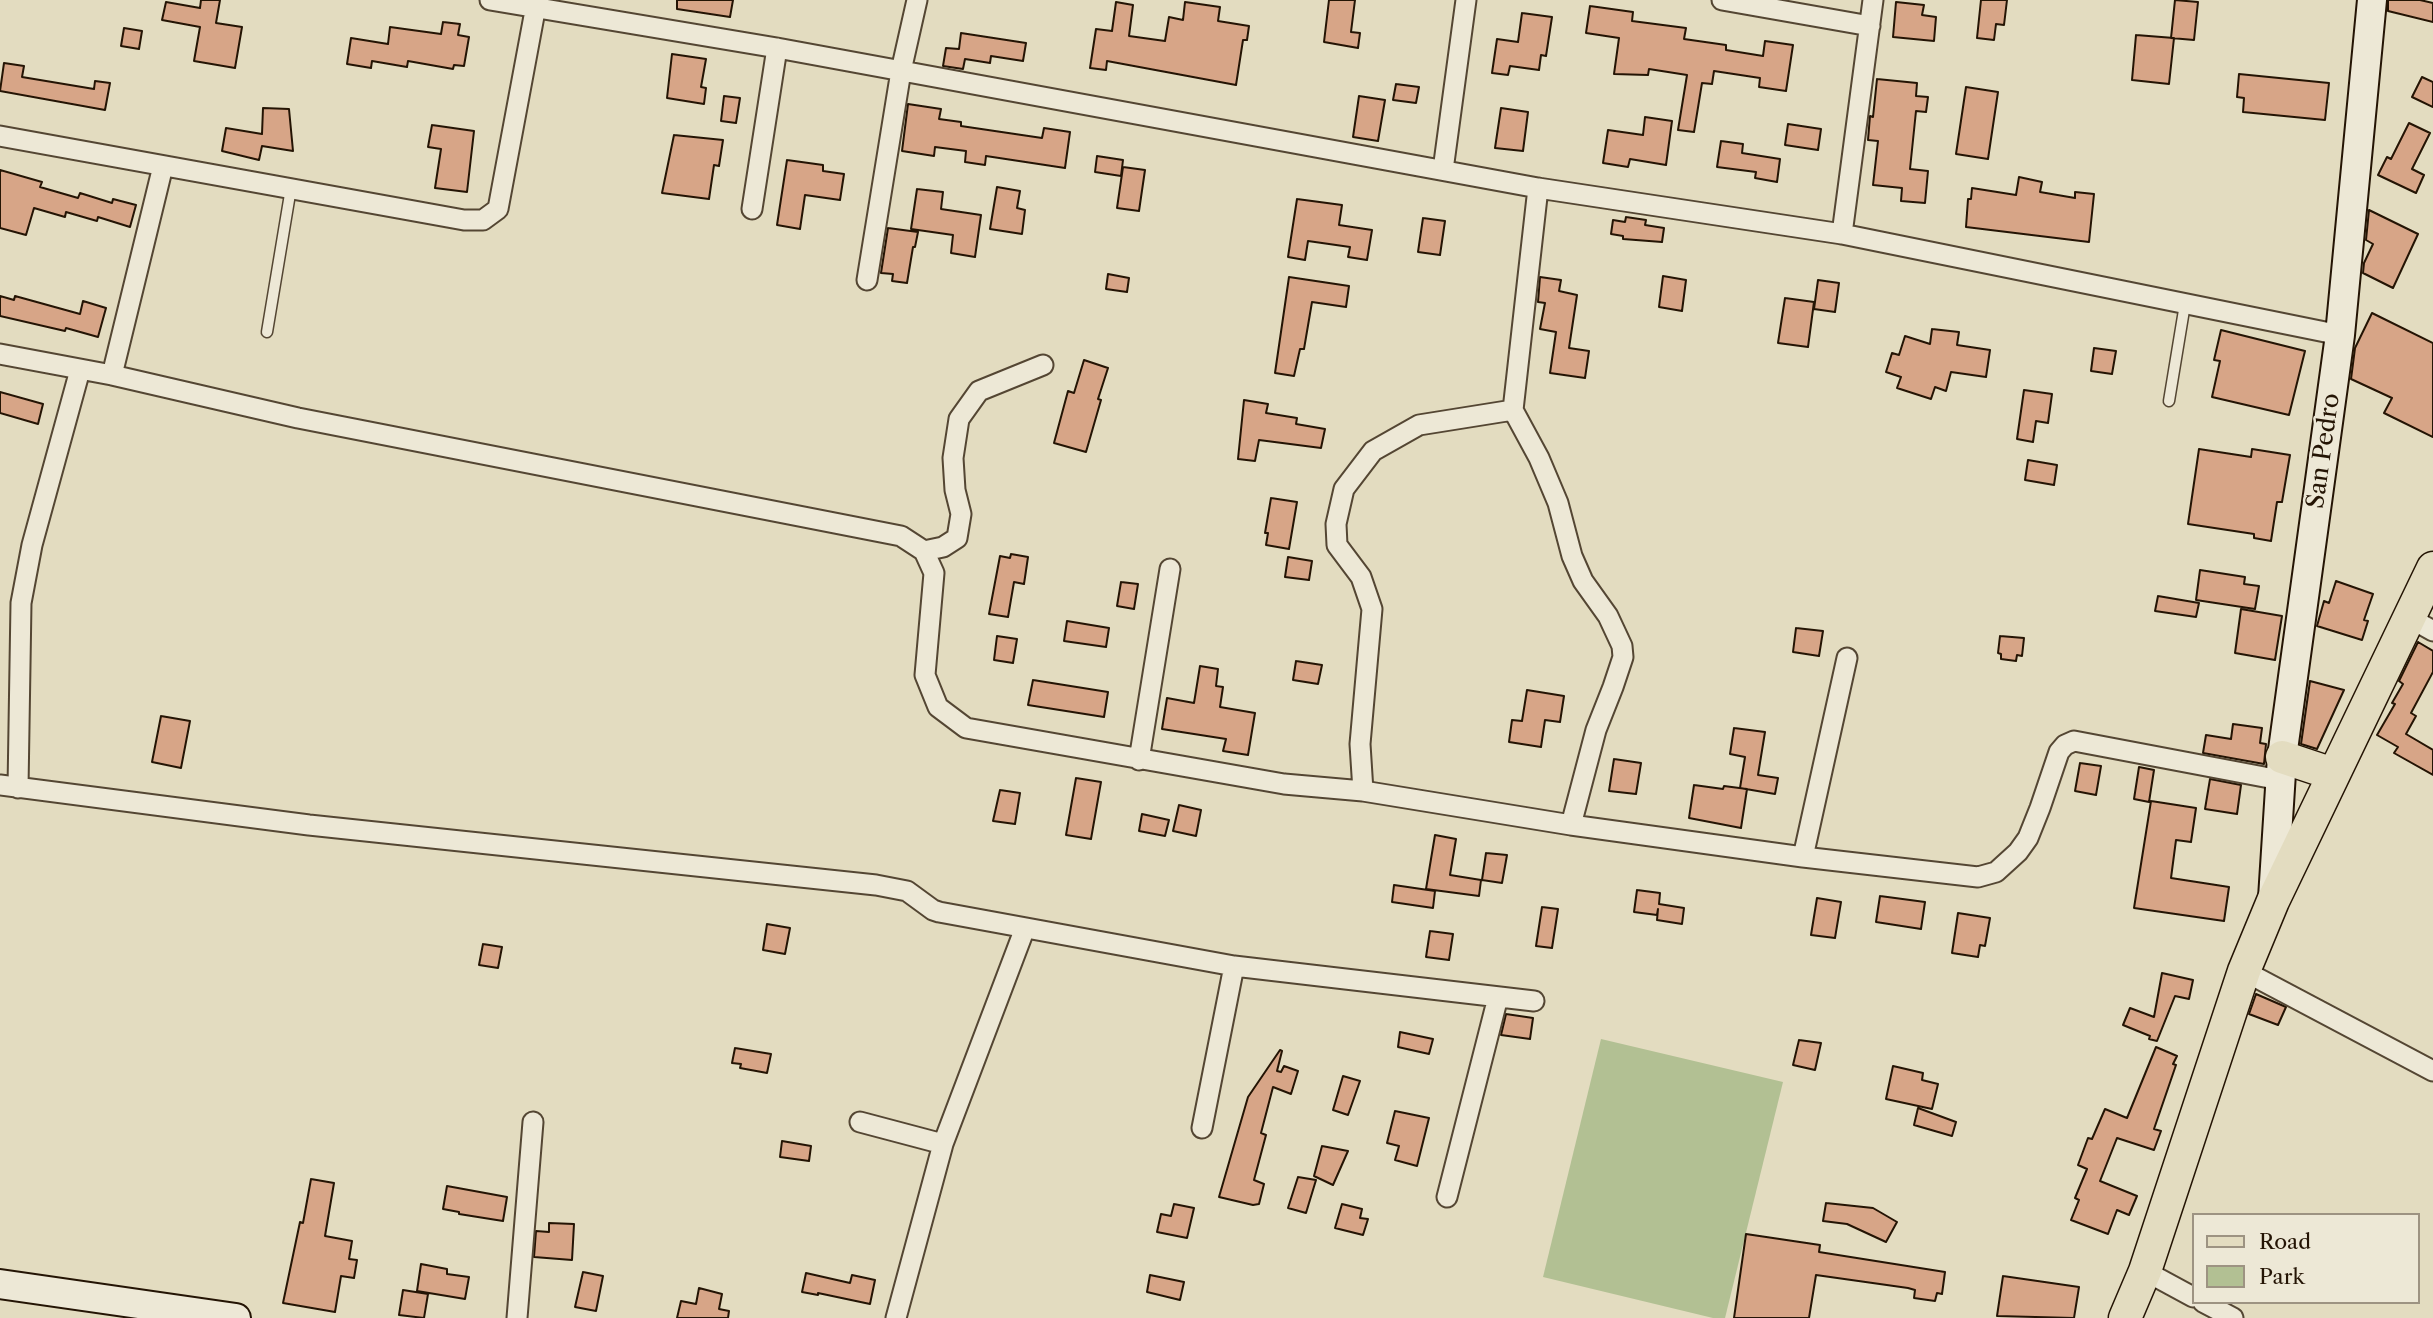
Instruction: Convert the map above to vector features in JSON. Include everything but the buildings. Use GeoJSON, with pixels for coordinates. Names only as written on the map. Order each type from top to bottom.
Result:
{"type":"FeatureCollection","features":[{"type":"Feature","properties":{"kind":"main road","name":"San Pedro"},"geometry":{"type":"LineString","coordinates":[[2273,901],[2281,769],[2340,335],[2372,0]]}},
{"type":"Feature","properties":{"kind":"main road"},"geometry":{"type":"LineString","coordinates":[[2125,1318],[2145,1271],[2244,971],[2273,901],[2333,774],[2421,624],[2433,568]]}},
{"type":"Feature","properties":{"kind":"main road"},"geometry":{"type":"LineString","coordinates":[[2281,769],[2333,774]]}},
{"type":"Feature","properties":{"kind":"main road"},"geometry":{"type":"LineString","coordinates":[[0,1284],[236,1318]]}},
{"type":"Feature","properties":{"kind":"street"},"geometry":{"type":"LineString","coordinates":[[490,0],[536,4],[1538,188],[1842,234],[2340,335]]}},
{"type":"Feature","properties":{"kind":"street"},"geometry":{"type":"LineString","coordinates":[[867,280],[901,71],[916,0]]}},
{"type":"Feature","properties":{"kind":"street"},"geometry":{"type":"LineString","coordinates":[[1443,170],[1466,0]]}},
{"type":"Feature","properties":{"kind":"street"},"geometry":{"type":"LineString","coordinates":[[1722,0],[1870,26]]}},
{"type":"Feature","properties":{"kind":"street"},"geometry":{"type":"LineString","coordinates":[[1842,234],[1873,0]]}},
{"type":"Feature","properties":{"kind":"street"},"geometry":{"type":"LineString","coordinates":[[0,136],[464,220],[483,220],[498,209],[536,4]]}},
{"type":"Feature","properties":{"kind":"street"},"geometry":{"type":"LineString","coordinates":[[752,209],[777,48]]}},
{"type":"Feature","properties":{"kind":"street"},"geometry":{"type":"LineString","coordinates":[[112,375],[163,166]]}},
{"type":"Feature","properties":{"kind":"street"},"geometry":{"type":"LineString","coordinates":[[1538,188],[1513,410],[1558,503],[1572,556],[1583,581],[1608,616],[1622,646],[1623,657],[1596,730],[1571,825]]}},
{"type":"Feature","properties":{"kind":"street"},"geometry":{"type":"LineString","coordinates":[[0,354],[112,375],[298,418],[901,536],[924,551],[933,573],[925,675],[938,707],[966,728],[1139,760],[1284,784],[1363,790],[1571,825],[1803,857],[1978,877],[1996,872],[2018,852],[2028,838],[2059,752],[2074,741],[2281,769]]}},
{"type":"Feature","properties":{"kind":"street"},"geometry":{"type":"LineString","coordinates":[[924,551],[943,547],[957,538],[961,514],[955,489],[953,458],[959,419],[979,391],[1043,365]]}},
{"type":"Feature","properties":{"kind":"street"},"geometry":{"type":"LineString","coordinates":[[80,370],[32,545],[21,603],[9,787],[309,825],[876,885],[907,891],[939,912],[1234,967],[1534,1001]]}},
{"type":"Feature","properties":{"kind":"street"},"geometry":{"type":"LineString","coordinates":[[1363,790],[1360,744],[1372,609],[1361,577],[1337,545],[1336,524],[1344,489],[1373,451],[1419,425],[1513,410]]}},
{"type":"Feature","properties":{"kind":"street"},"geometry":{"type":"LineString","coordinates":[[1139,760],[1170,569]]}},
{"type":"Feature","properties":{"kind":"street"},"geometry":{"type":"LineString","coordinates":[[1803,857],[1847,658]]}},
{"type":"Feature","properties":{"kind":"street"},"geometry":{"type":"LineString","coordinates":[[897,1318],[943,1144],[1025,928]]}},
{"type":"Feature","properties":{"kind":"street"},"geometry":{"type":"LineString","coordinates":[[1202,1128],[1234,967]]}},
{"type":"Feature","properties":{"kind":"street"},"geometry":{"type":"LineString","coordinates":[[2244,971],[2433,1071]]}},
{"type":"Feature","properties":{"kind":"street"},"geometry":{"type":"LineString","coordinates":[[1447,1197],[1498,997]]}},
{"type":"Feature","properties":{"kind":"street"},"geometry":{"type":"LineString","coordinates":[[517,1318],[533,1122]]}},
{"type":"Feature","properties":{"kind":"street"},"geometry":{"type":"LineString","coordinates":[[860,1122],[943,1144]]}},
{"type":"Feature","properties":{"kind":"street"},"geometry":{"type":"LineString","coordinates":[[2145,1271],[2192,1296]]}},
{"type":"Feature","properties":{"kind":"street"},"geometry":{"type":"LineString","coordinates":[[2207,1304],[2233,1318]]}},
{"type":"Feature","properties":{"kind":"lane"},"geometry":{"type":"LineString","coordinates":[[267,332],[291,188]]}},
{"type":"Feature","properties":{"kind":"lane"},"geometry":{"type":"LineString","coordinates":[[2169,401],[2185,304]]}},
{"type":"Feature","properties":{"kind":"green space"},"geometry":{"type":"Polygon","coordinates":[[[1601,1039],[1783,1082],[1725,1318],[1713,1318],[1543,1277],[1601,1039]]]}}]}
